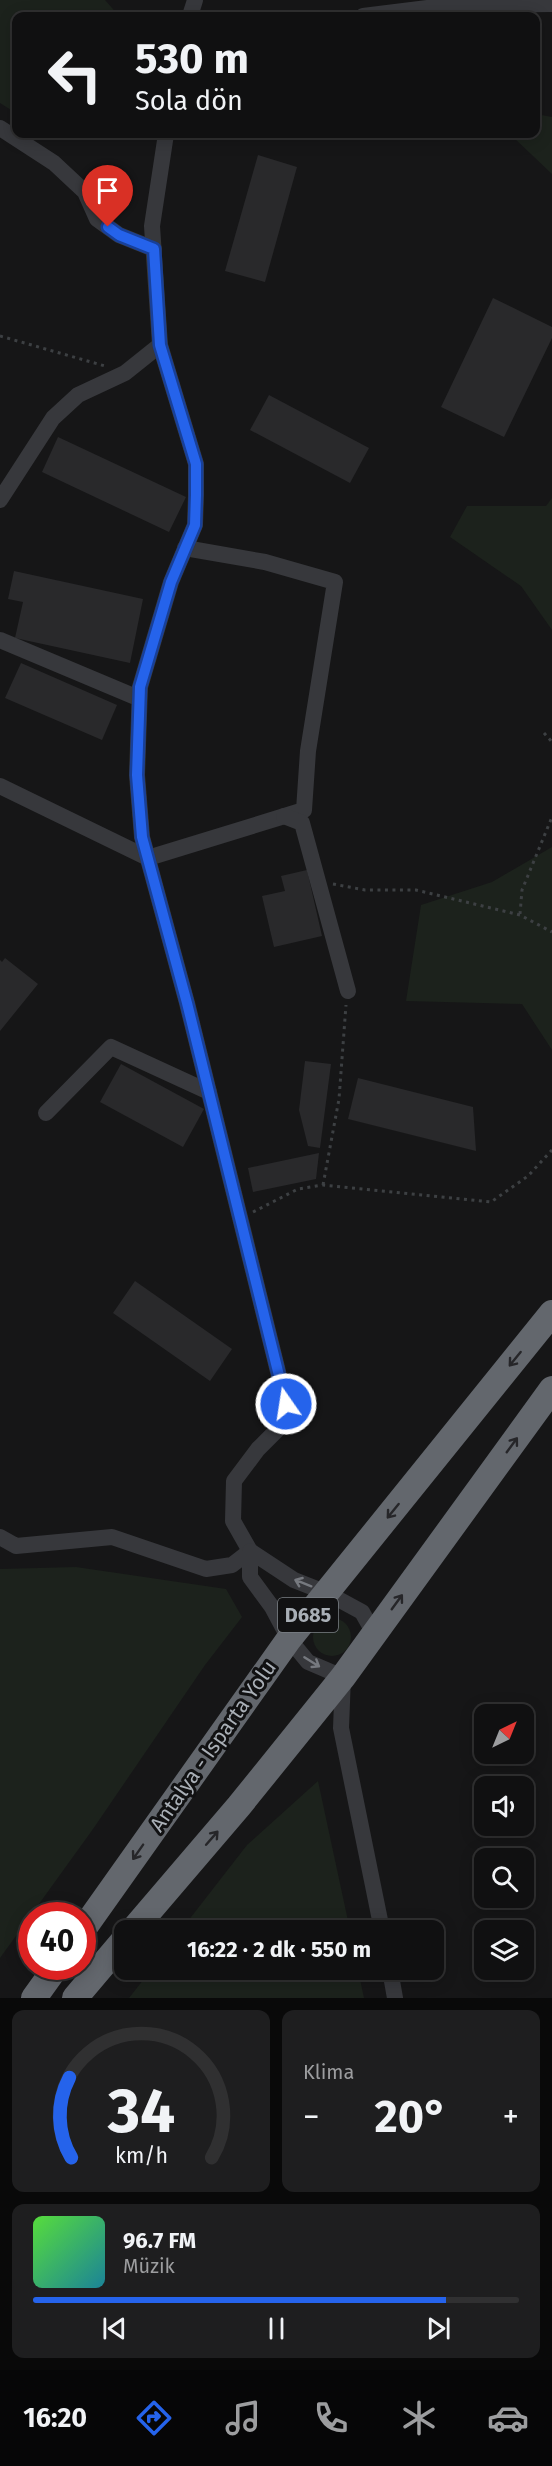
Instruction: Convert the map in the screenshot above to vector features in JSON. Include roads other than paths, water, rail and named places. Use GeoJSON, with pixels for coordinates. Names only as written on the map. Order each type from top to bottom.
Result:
{"type":"FeatureCollection","features":[{"type":"Feature","properties":{"kind":"highway","name":"Antalya - Isparta Yolu"},"geometry":{"type":"LineString","coordinates":[[96,1911],[289,1639],[552,1314]]}},
{"type":"Feature","properties":{"kind":"highway","name":"D685"},"geometry":{"type":"LineString","coordinates":[[142,1920],[239,1806],[343,1677],[552,1389]]}},
{"type":"Feature","properties":{"kind":"highway"},"geometry":{"type":"LineString","coordinates":[[75,1998],[114,1952]]}},
{"type":"Feature","properties":{"kind":"highway"},"geometry":{"type":"LineString","coordinates":[[34,1998],[47,1980]]}},
{"type":"Feature","properties":{"kind":"street"},"geometry":{"type":"LineString","coordinates":[[395,12],[451,5],[552,4]]}},
{"type":"Feature","properties":{"kind":"street"},"geometry":{"type":"LineString","coordinates":[[15,138],[54,163],[85,192],[97,219],[119,235],[154,249]]}},
{"type":"Feature","properties":{"kind":"street"},"geometry":{"type":"LineString","coordinates":[[164,138],[152,226],[160,345],[196,464],[195,525],[171,582],[138,698],[137,775],[142,837],[209,1092],[286,1404],[283,1424],[258,1449],[234,1481],[233,1521],[250,1551],[294,1580],[327,1593],[362,1612],[371,1628],[367,1644]]}},
{"type":"Feature","properties":{"kind":"street"},"geometry":{"type":"LineString","coordinates":[[0,500],[53,418],[78,395],[125,373],[160,345]]}},
{"type":"Feature","properties":{"kind":"street"},"geometry":{"type":"LineString","coordinates":[[0,786],[148,858],[304,810],[308,751],[335,582],[265,562],[186,548]]}},
{"type":"Feature","properties":{"kind":"street"},"geometry":{"type":"LineString","coordinates":[[0,640],[138,698]]}},
{"type":"Feature","properties":{"kind":"street"},"geometry":{"type":"LineString","coordinates":[[284,816],[302,823],[348,991]]}},
{"type":"Feature","properties":{"kind":"street"},"geometry":{"type":"LineString","coordinates":[[46,1113],[111,1047],[209,1092]]}},
{"type":"Feature","properties":{"kind":"street"},"geometry":{"type":"LineString","coordinates":[[0,1537],[16,1546],[112,1537],[206,1569],[232,1565],[250,1551]]}},
{"type":"Feature","properties":{"kind":"street"},"geometry":{"type":"LineString","coordinates":[[250,1551],[250,1577],[272,1607],[289,1639],[309,1662],[343,1677],[341,1728],[380,1920]]}},
{"type":"Feature","properties":{"kind":"street"},"geometry":{"type":"LineString","coordinates":[[392,1980],[395,1998]]}}]}
